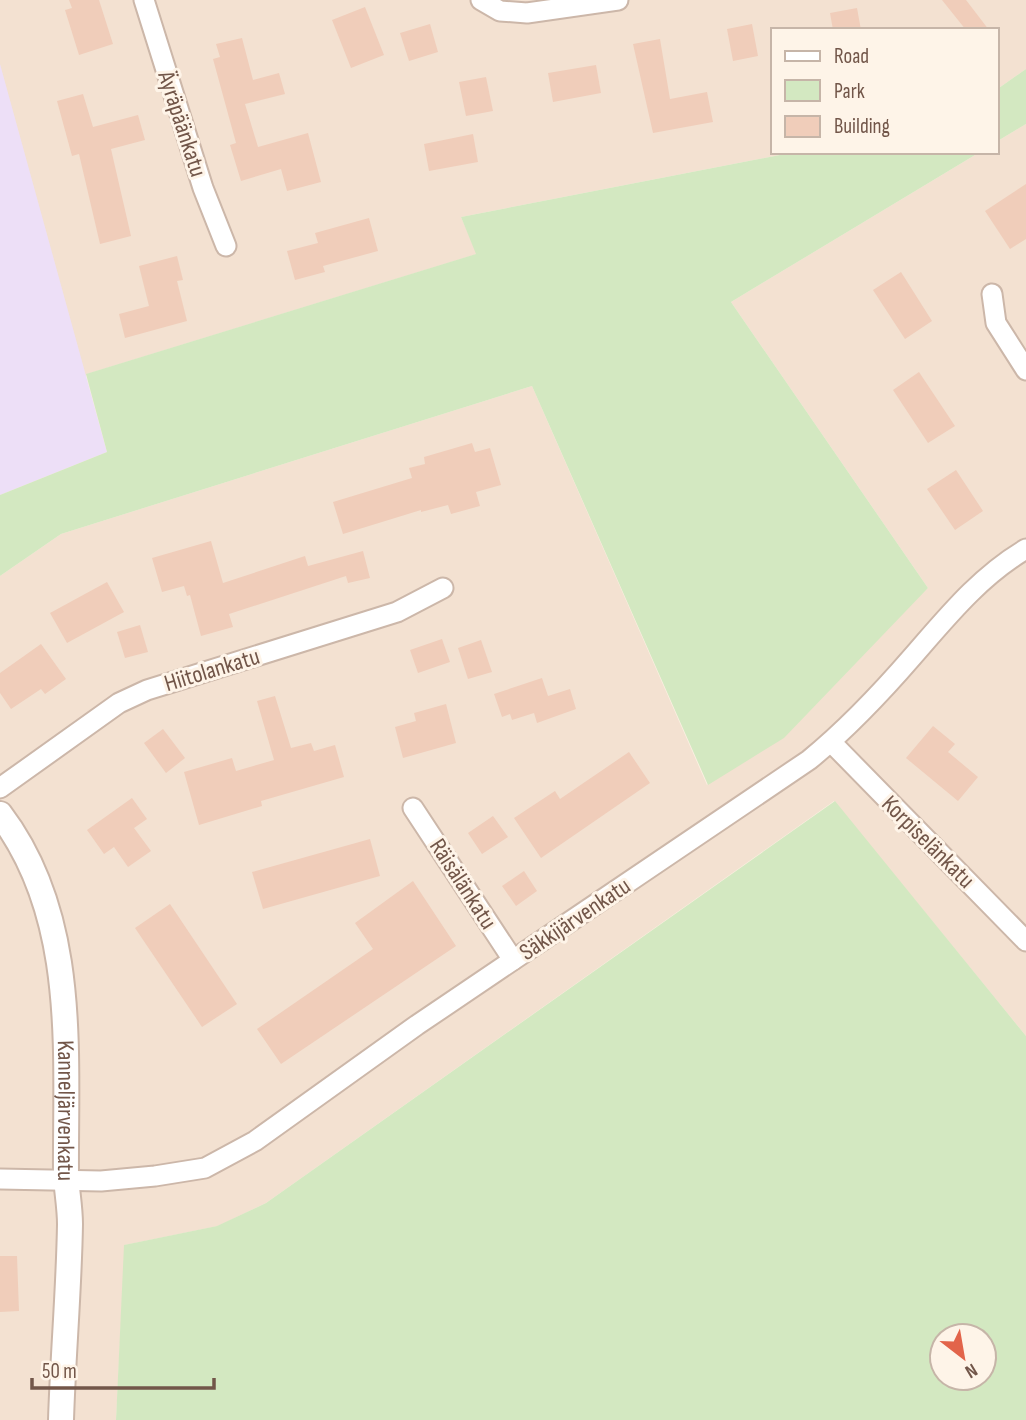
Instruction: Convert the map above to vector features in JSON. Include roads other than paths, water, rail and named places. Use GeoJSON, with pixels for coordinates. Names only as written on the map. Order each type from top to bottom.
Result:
{"type":"FeatureCollection","features":[{"type":"Feature","properties":{"kind":"street","name":"Äyräpäänkatu"},"geometry":{"type":"LineString","coordinates":[[144,0],[203,188],[226,246]]}},
{"type":"Feature","properties":{"kind":"street"},"geometry":{"type":"LineString","coordinates":[[481,0],[500,11],[527,13],[618,0]]}},
{"type":"Feature","properties":{"kind":"street"},"geometry":{"type":"LineString","coordinates":[[992,294],[996,323],[1026,370]]}},
{"type":"Feature","properties":{"kind":"street","name":"Säkkijärvenkatu"},"geometry":{"type":"LineString","coordinates":[[0,1179],[101,1181],[155,1176],[205,1168],[255,1141],[417,1025],[809,760],[831,743],[889,683],[942,621],[977,586],[1026,549]]}},
{"type":"Feature","properties":{"kind":"street","name":"Hiitolankatu"},"geometry":{"type":"LineString","coordinates":[[0,788],[108,711],[147,690],[397,612],[443,588]]}},
{"type":"Feature","properties":{"kind":"street","name":"Korpiselänkatu"},"geometry":{"type":"LineString","coordinates":[[831,743],[1026,941]]}},
{"type":"Feature","properties":{"kind":"street","name":"Räisälänkatu"},"geometry":{"type":"LineString","coordinates":[[413,808],[513,960]]}},
{"type":"Feature","properties":{"kind":"street","name":"Kanneljärvenkatu"},"geometry":{"type":"LineString","coordinates":[[0,814],[30,864],[45,902],[58,955],[65,1002],[66,1179],[70,1222],[61,1420]]}}]}
